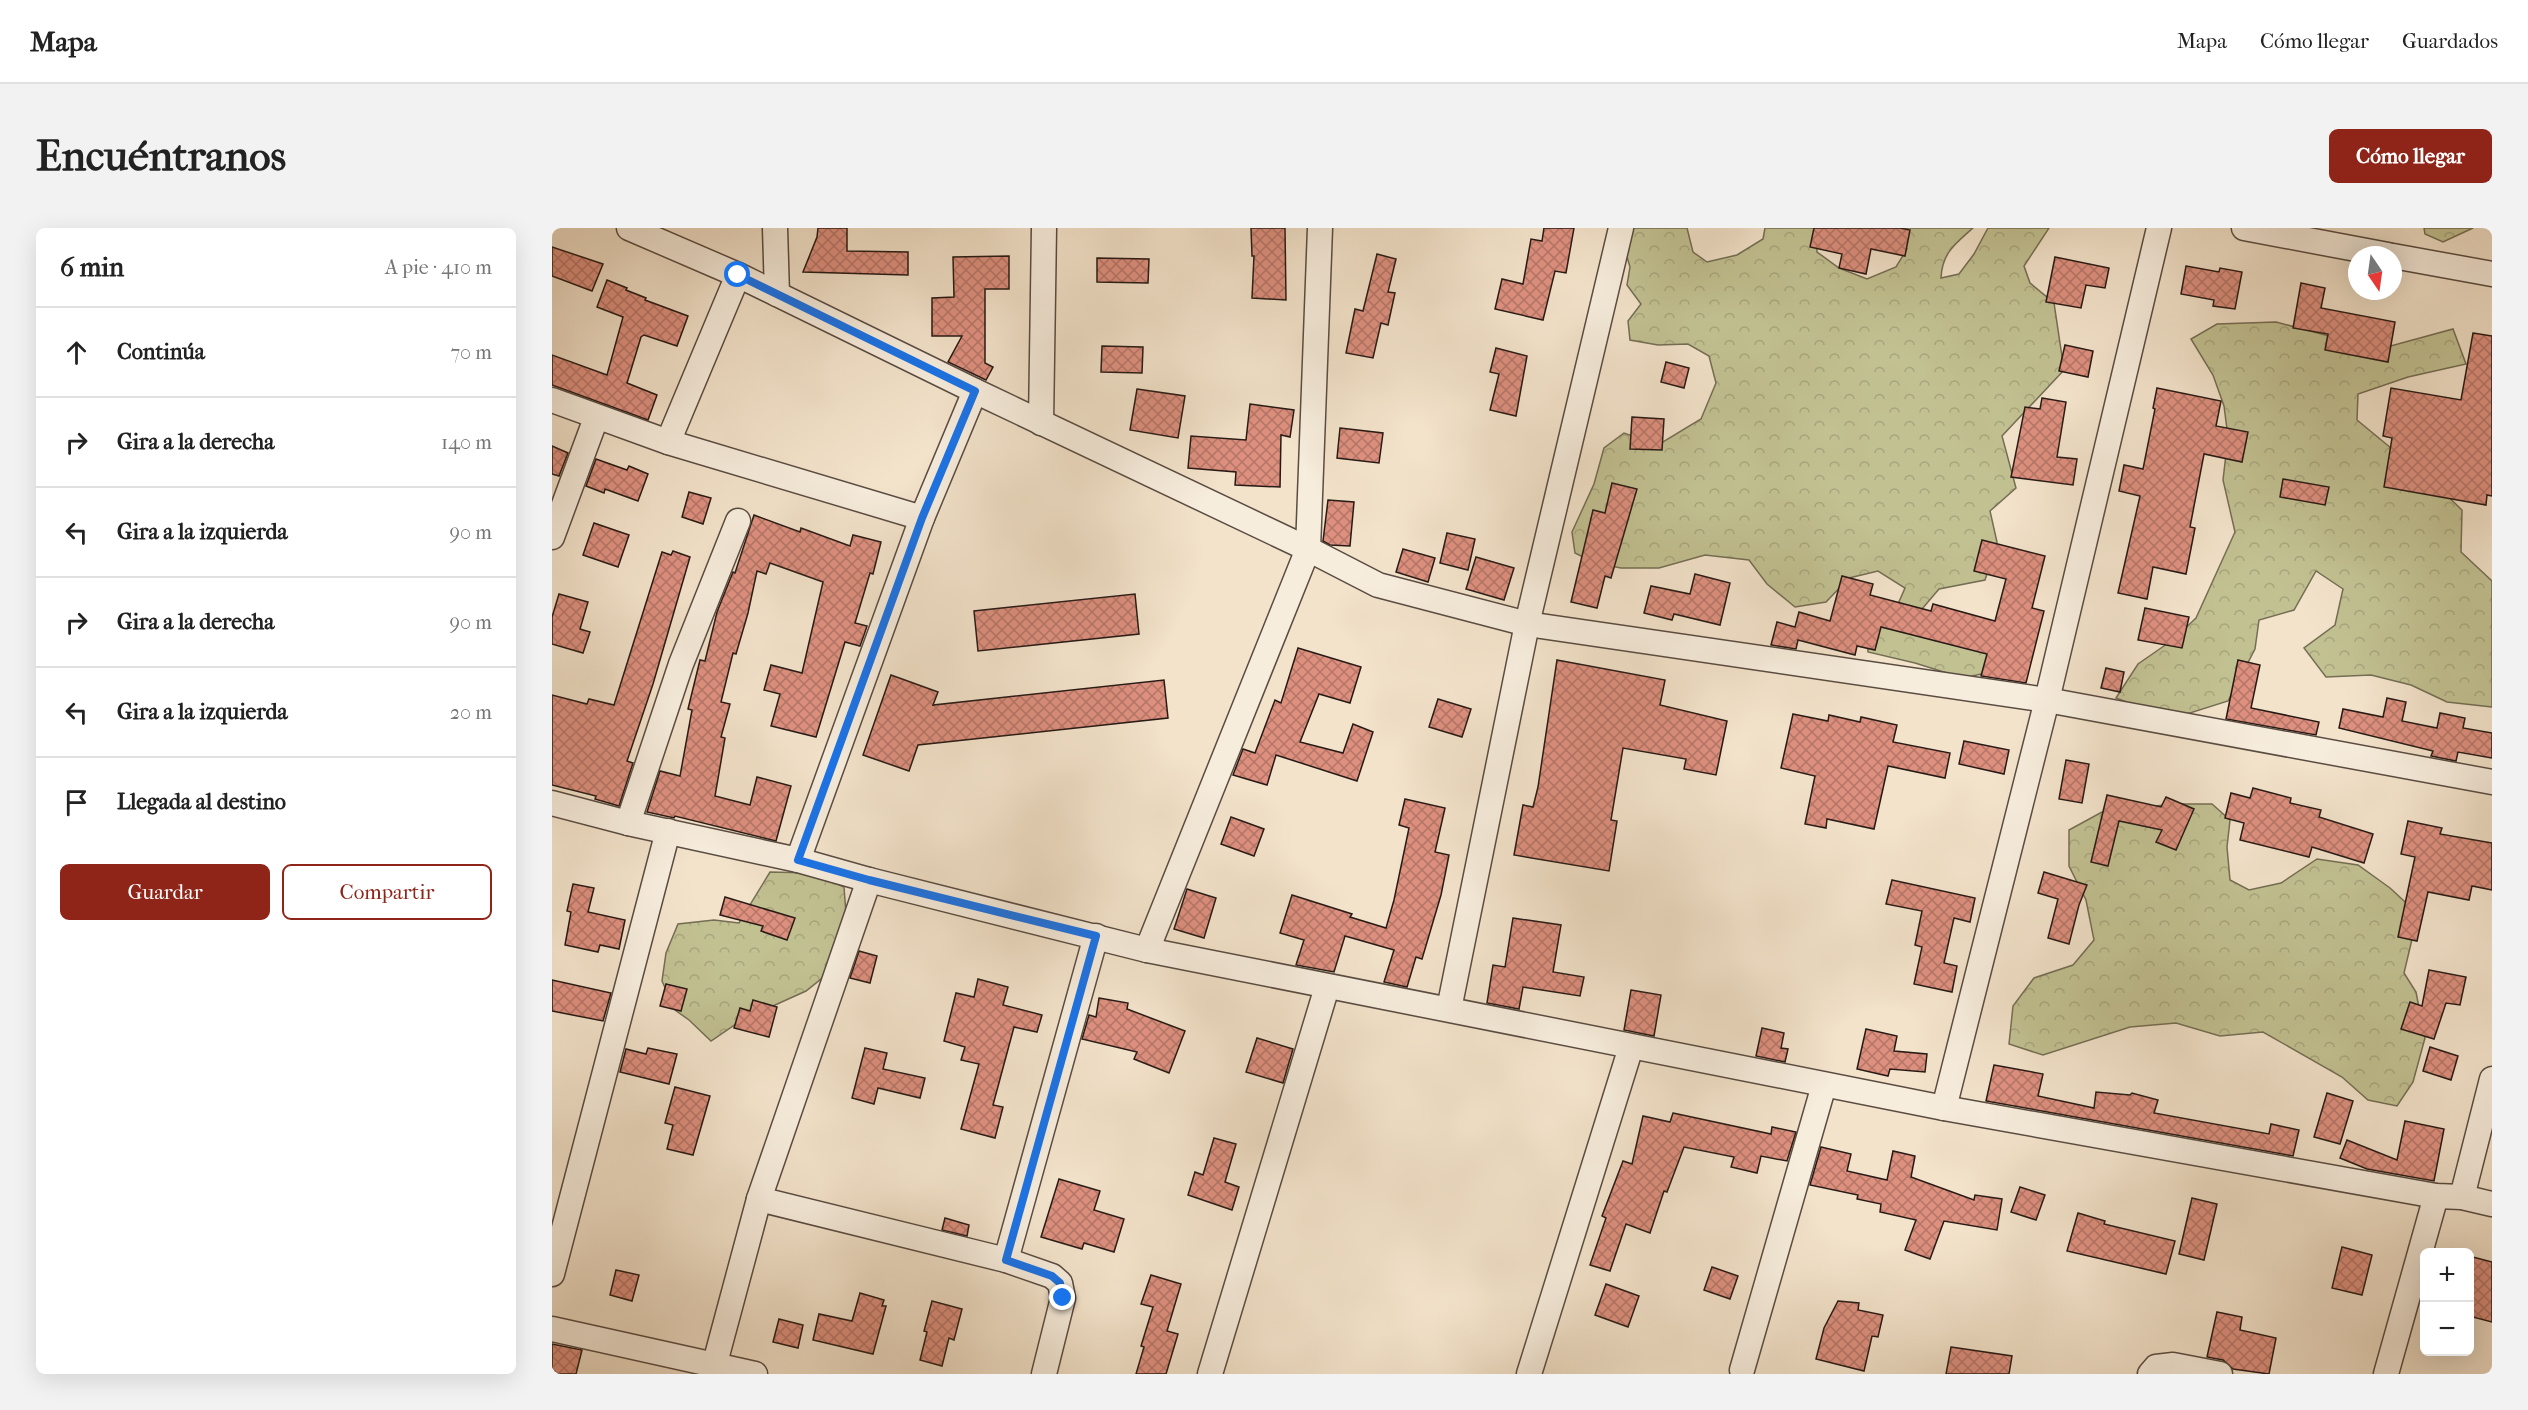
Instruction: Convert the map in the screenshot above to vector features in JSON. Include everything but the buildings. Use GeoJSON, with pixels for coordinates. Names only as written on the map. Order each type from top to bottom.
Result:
{"type":"FeatureCollection","features":[{"type":"Feature","properties":{"kind":"street"},"geometry":{"type":"LineString","coordinates":[[628,228],[738,275],[1041,423],[1308,549],[1378,585],[1527,624],[2047,700],[2492,782]]}},
{"type":"Feature","properties":{"kind":"street"},"geometry":{"type":"LineString","coordinates":[[775,228],[777,294]]}},
{"type":"Feature","properties":{"kind":"street"},"geometry":{"type":"LineString","coordinates":[[1041,423],[1044,228]]}},
{"type":"Feature","properties":{"kind":"street"},"geometry":{"type":"LineString","coordinates":[[1147,950],[1308,549],[1320,228]]}},
{"type":"Feature","properties":{"kind":"street"},"geometry":{"type":"LineString","coordinates":[[1449,1009],[1527,624],[1621,228]]}},
{"type":"Feature","properties":{"kind":"street"},"geometry":{"type":"LineString","coordinates":[[1944,1108],[2047,700],[2159,228]]}},
{"type":"Feature","properties":{"kind":"street"},"geometry":{"type":"LineString","coordinates":[[2244,228],[2348,248]]}},
{"type":"Feature","properties":{"kind":"street"},"geometry":{"type":"LineString","coordinates":[[2402,258],[2492,274]]}},
{"type":"Feature","properties":{"kind":"street"},"geometry":{"type":"LineString","coordinates":[[668,442],[738,275]]}},
{"type":"Feature","properties":{"kind":"street"},"geometry":{"type":"LineString","coordinates":[[798,860],[922,518],[975,391]]}},
{"type":"Feature","properties":{"kind":"street"},"geometry":{"type":"LineString","coordinates":[[552,400],[596,418],[668,442],[922,518]]}},
{"type":"Feature","properties":{"kind":"street"},"geometry":{"type":"LineString","coordinates":[[552,537],[596,418]]}},
{"type":"Feature","properties":{"kind":"street"},"geometry":{"type":"LineString","coordinates":[[628,823],[681,664],[738,521]]}},
{"type":"Feature","properties":{"kind":"street"},"geometry":{"type":"LineString","coordinates":[[552,803],[628,823],[798,860],[1147,950],[1944,1108],[2492,1204]]}},
{"type":"Feature","properties":{"kind":"street"},"geometry":{"type":"LineString","coordinates":[[552,1274],[668,831]]}},
{"type":"Feature","properties":{"kind":"street"},"geometry":{"type":"LineString","coordinates":[[713,1370],[759,1199],[869,880]]}},
{"type":"Feature","properties":{"kind":"street"},"geometry":{"type":"LineString","coordinates":[[1006,1260],[1096,936]]}},
{"type":"Feature","properties":{"kind":"street"},"geometry":{"type":"LineString","coordinates":[[1210,1374],[1327,987]]}},
{"type":"Feature","properties":{"kind":"street"},"geometry":{"type":"LineString","coordinates":[[1529,1374],[1631,1047]]}},
{"type":"Feature","properties":{"kind":"street"},"geometry":{"type":"LineString","coordinates":[[2462,1197],[2492,1079]]}},
{"type":"Feature","properties":{"kind":"street"},"geometry":{"type":"LineString","coordinates":[[1742,1370],[1824,1085]]}},
{"type":"Feature","properties":{"kind":"street"},"geometry":{"type":"LineString","coordinates":[[2386,1374],[2436,1196]]}},
{"type":"Feature","properties":{"kind":"street"},"geometry":{"type":"LineString","coordinates":[[759,1199],[1006,1260],[1052,1276],[1060,1283],[1063,1298],[1044,1374]]}},
{"type":"Feature","properties":{"kind":"street"},"geometry":{"type":"LineString","coordinates":[[552,1329],[713,1370],[755,1374]]}},
{"type":"Feature","properties":{"kind":"street"},"geometry":{"type":"LineString","coordinates":[[2150,1374],[2156,1367],[2173,1365],[2220,1374]]}},
{"type":"Feature","properties":{"kind":"green space"},"geometry":{"type":"Polygon","coordinates":[[[1622,228],[1687,228],[1693,252],[1707,262],[1737,255],[1763,239],[1765,228],[1816,228],[1817,252],[1839,268],[1867,279],[1896,267],[1907,249],[1898,235],[1886,228],[1973,228],[1955,244],[1947,255],[1941,278],[1959,274],[1974,254],[1988,228],[2049,228],[2024,266],[2030,283],[2054,303],[2064,370],[2002,436],[2016,488],[1990,511],[1997,542],[1985,580],[1939,589],[1916,616],[2004,641],[1995,671],[1963,678],[1868,652],[1867,636],[1894,613],[1905,588],[1878,571],[1849,578],[1826,602],[1795,607],[1767,584],[1749,560],[1705,555],[1659,568],[1621,568],[1595,563],[1575,553],[1572,532],[1594,484],[1604,448],[1624,433],[1658,445],[1701,419],[1716,383],[1709,356],[1688,344],[1658,345],[1630,340],[1628,321],[1641,304],[1627,285],[1630,267],[1620,233],[1622,228]]]}},
{"type":"Feature","properties":{"kind":"green space"},"geometry":{"type":"Polygon","coordinates":[[[2424,228],[2473,228],[2443,242],[2425,234],[2424,228]]]}},
{"type":"Feature","properties":{"kind":"green space"},"geometry":{"type":"Polygon","coordinates":[[[2276,322],[2329,336],[2387,347],[2453,329],[2466,364],[2408,377],[2358,394],[2357,420],[2437,486],[2462,510],[2461,552],[2492,581],[2492,707],[2447,702],[2411,685],[2371,675],[2326,677],[2304,648],[2335,625],[2343,589],[2316,571],[2294,610],[2259,620],[2255,649],[2228,701],[2171,719],[2116,698],[2138,664],[2174,639],[2196,618],[2235,532],[2223,480],[2228,437],[2224,406],[2213,375],[2191,339],[2217,324],[2276,322]]]}},
{"type":"Feature","properties":{"kind":"green space"},"geometry":{"type":"Polygon","coordinates":[[[2173,804],[2212,804],[2230,820],[2227,847],[2230,880],[2249,890],[2281,883],[2317,859],[2358,865],[2390,888],[2416,912],[2404,973],[2416,992],[2425,1038],[2413,1082],[2397,1106],[2368,1100],[2342,1077],[2263,1032],[2220,1036],[2176,1023],[2130,1027],[2043,1055],[2009,1044],[2013,1006],[2034,978],[2073,965],[2094,940],[2086,900],[2069,866],[2069,830],[2102,812],[2173,804]]]}},
{"type":"Feature","properties":{"kind":"green space"},"geometry":{"type":"Polygon","coordinates":[[[770,872],[813,873],[844,887],[847,927],[836,967],[806,991],[742,1020],[711,1041],[675,1010],[662,981],[666,953],[678,924],[714,920],[739,923],[770,872]]]}},
{"type":"Feature","properties":{"kind":"route"},"geometry":{"type":"LineString","coordinates":[[738,275],[975,391],[922,518],[798,860],[869,880],[1096,936],[1006,1260],[1052,1276],[1060,1283],[1063,1298]]}}]}
